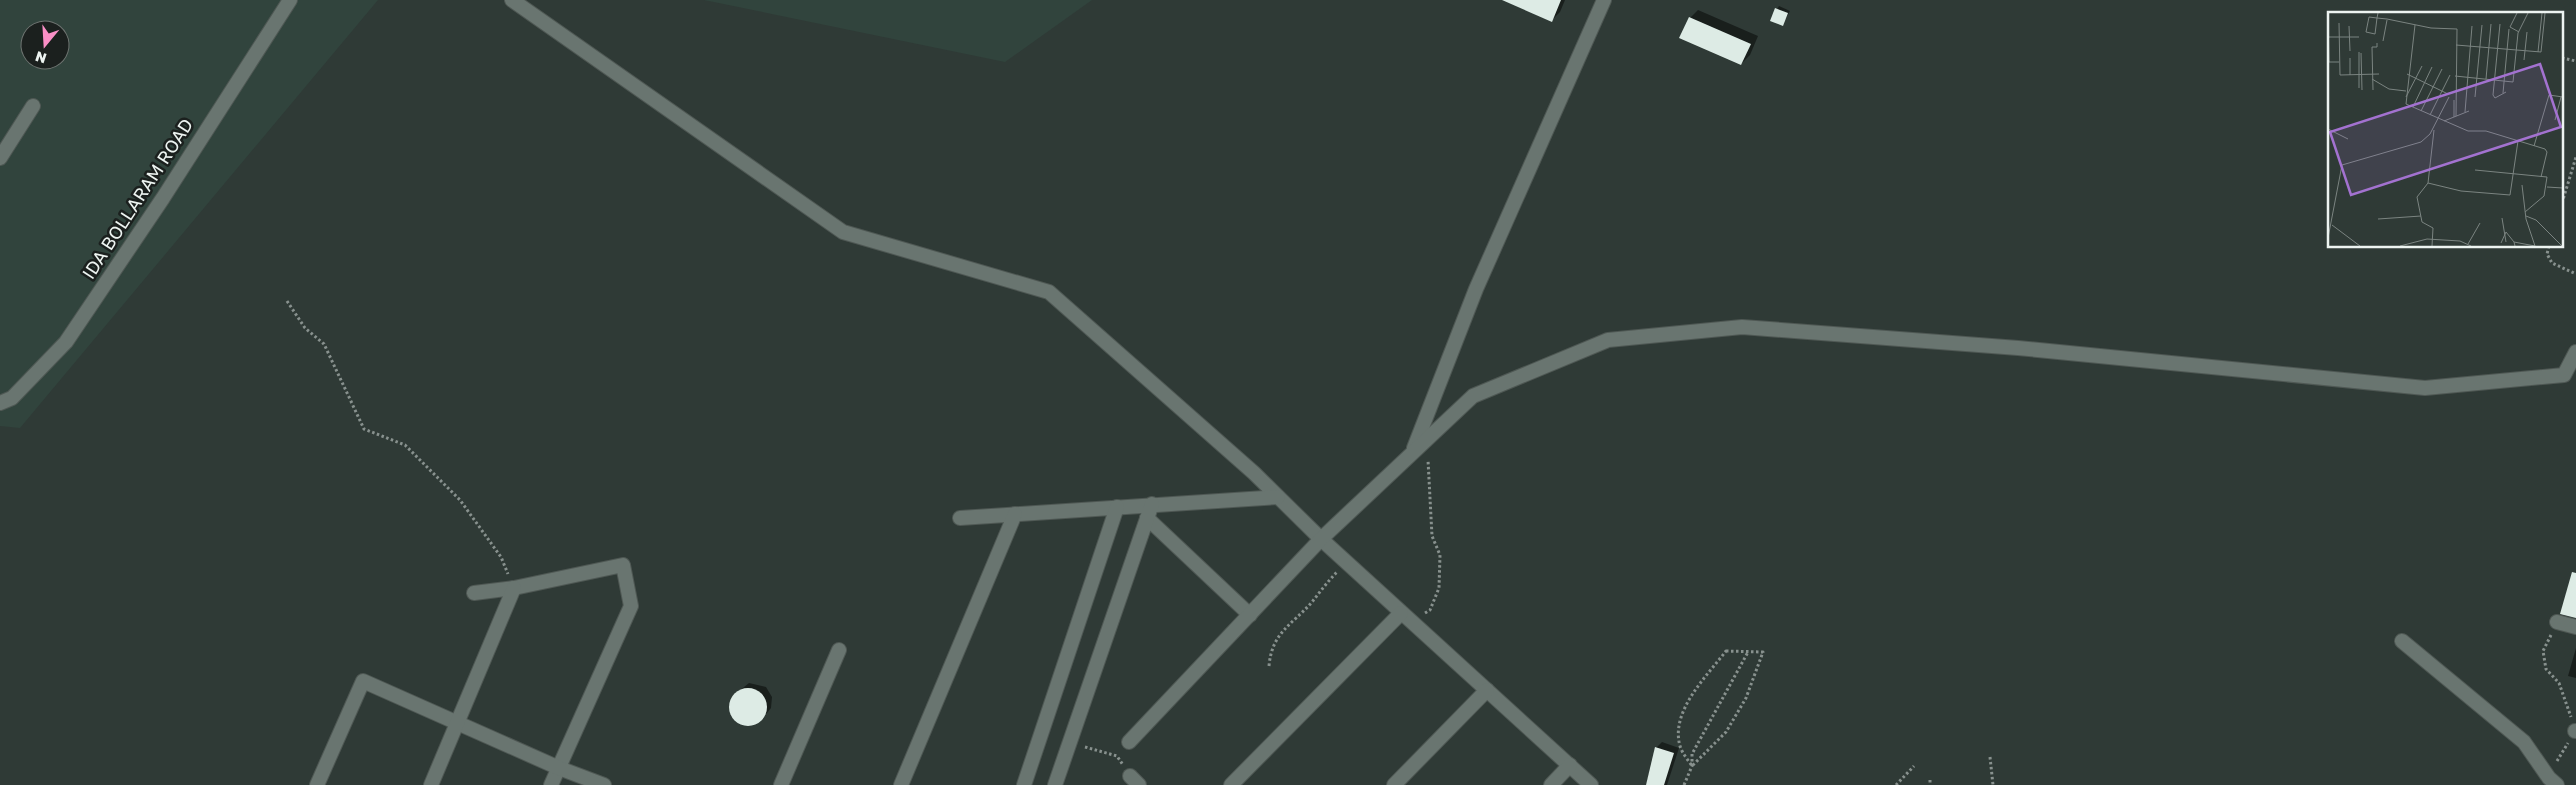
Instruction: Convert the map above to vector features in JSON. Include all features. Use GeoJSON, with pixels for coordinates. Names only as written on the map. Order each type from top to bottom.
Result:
{"type":"FeatureCollection","features":[{"type":"Feature","properties":{"kind":"street","name":"IDA BOLLARAM ROAD"},"geometry":{"type":"LineString","coordinates":[[0,402],[12,398],[66,342],[163,198],[290,0]]}},
{"type":"Feature","properties":{"kind":"street"},"geometry":{"type":"LineString","coordinates":[[512,0],[526,4],[843,232],[1049,292],[1278,497],[1321,540],[1591,785]]}},
{"type":"Feature","properties":{"kind":"street"},"geometry":{"type":"LineString","coordinates":[[1412,454],[1476,289],[1604,0]]}},
{"type":"Feature","properties":{"kind":"street"},"geometry":{"type":"LineString","coordinates":[[0,158],[33,106]]}},
{"type":"Feature","properties":{"kind":"street"},"geometry":{"type":"LineString","coordinates":[[1129,742],[1321,540],[1473,396],[1608,340],[1742,326],[2018,348],[2425,388],[2564,375],[2576,352]]}},
{"type":"Feature","properties":{"kind":"street"},"geometry":{"type":"LineString","coordinates":[[960,518],[1278,497]]}},
{"type":"Feature","properties":{"kind":"street"},"geometry":{"type":"LineString","coordinates":[[1055,785],[1152,504]]}},
{"type":"Feature","properties":{"kind":"street"},"geometry":{"type":"LineString","coordinates":[[1024,785],[1117,507]]}},
{"type":"Feature","properties":{"kind":"street"},"geometry":{"type":"LineString","coordinates":[[901,785],[1015,514]]}},
{"type":"Feature","properties":{"kind":"street"},"geometry":{"type":"LineString","coordinates":[[1147,518],[1250,615]]}},
{"type":"Feature","properties":{"kind":"street"},"geometry":{"type":"LineString","coordinates":[[474,593],[514,588],[623,565],[631,606],[551,785]]}},
{"type":"Feature","properties":{"kind":"street"},"geometry":{"type":"LineString","coordinates":[[431,785],[514,588]]}},
{"type":"Feature","properties":{"kind":"street"},"geometry":{"type":"LineString","coordinates":[[1231,785],[1401,613]]}},
{"type":"Feature","properties":{"kind":"street"},"geometry":{"type":"LineString","coordinates":[[2557,622],[2576,627]]}},
{"type":"Feature","properties":{"kind":"street"},"geometry":{"type":"LineString","coordinates":[[2402,640],[2524,742],[2553,782]]}},
{"type":"Feature","properties":{"kind":"street"},"geometry":{"type":"LineString","coordinates":[[781,785],[839,650]]}},
{"type":"Feature","properties":{"kind":"street"},"geometry":{"type":"LineString","coordinates":[[317,785],[363,681],[558,768],[604,785]]}},
{"type":"Feature","properties":{"kind":"street"},"geometry":{"type":"LineString","coordinates":[[1394,785],[1487,690]]}},
{"type":"Feature","properties":{"kind":"street"},"geometry":{"type":"LineString","coordinates":[[1551,785],[1570,766]]}},
{"type":"Feature","properties":{"kind":"path"},"geometry":{"type":"LineString","coordinates":[[2564,196],[2576,157]]}},
{"type":"Feature","properties":{"kind":"path"},"geometry":{"type":"LineString","coordinates":[[2548,248],[2547,254],[2552,263],[2576,274]]}},
{"type":"Feature","properties":{"kind":"path"},"geometry":{"type":"LineString","coordinates":[[288,301],[305,328],[324,344],[364,430],[405,445],[460,500],[501,557],[514,588]]}},
{"type":"Feature","properties":{"kind":"path"},"geometry":{"type":"LineString","coordinates":[[1412,623],[1430,610],[1439,588],[1440,556],[1432,536],[1427,439]]}},
{"type":"Feature","properties":{"kind":"path"},"geometry":{"type":"LineString","coordinates":[[1269,666],[1270,649],[1286,627],[1311,603],[1346,562]]}},
{"type":"Feature","properties":{"kind":"path"},"geometry":{"type":"LineString","coordinates":[[2553,782],[2576,731],[2559,683],[2546,668],[2543,651],[2557,622]]}},
{"type":"Feature","properties":{"kind":"path"},"geometry":{"type":"LineString","coordinates":[[1684,785],[1692,766],[1726,732],[1746,698],[1762,652],[1726,651],[1689,700],[1678,731],[1680,747],[1692,766]]}},
{"type":"Feature","properties":{"kind":"path"},"geometry":{"type":"LineString","coordinates":[[1692,766],[1692,754],[1749,651]]}},
{"type":"Feature","properties":{"kind":"path"},"geometry":{"type":"LineString","coordinates":[[1070,742],[1117,756],[1134,780]]}},
{"type":"Feature","properties":{"kind":"path"},"geometry":{"type":"LineString","coordinates":[[1990,756],[1993,785]]}},
{"type":"Feature","properties":{"kind":"path"},"geometry":{"type":"LineString","coordinates":[[1896,785],[1914,766]]}},
{"type":"Feature","properties":{"kind":"path"},"geometry":{"type":"LineString","coordinates":[[1930,780],[1930,785]]}},
{"type":"Feature","properties":{"kind":"shaded area"},"geometry":{"type":"Polygon","coordinates":[[[0,0],[378,0],[20,428],[0,426],[0,0]]]}},
{"type":"Feature","properties":{"kind":"shaded area"},"geometry":{"type":"Polygon","coordinates":[[[704,0],[1092,0],[1005,62],[704,0]]]}},
{"type":"Feature","properties":{"kind":"building"},"geometry":{"type":"Polygon","coordinates":[[[1502,0],[1561,0],[1552,22],[1502,0]]]}},
{"type":"Feature","properties":{"kind":"building"},"geometry":{"type":"Polygon","coordinates":[[[1775,8],[1788,13],[1783,26],[1770,21],[1775,8]]]}},
{"type":"Feature","properties":{"kind":"building"},"geometry":{"type":"Polygon","coordinates":[[[1689,17],[1751,44],[1741,65],[1679,38],[1689,17]]]}},
{"type":"Feature","properties":{"kind":"building"},"geometry":{"type":"Polygon","coordinates":[[[2572,572],[2576,573],[2576,618],[2560,614],[2572,572]]]}},
{"type":"Feature","properties":{"kind":"building"},"geometry":{"type":"Polygon","coordinates":[[[748,688],[762,693],[767,707],[762,721],[748,726],[734,721],[729,707],[734,693],[748,688]]]}},
{"type":"Feature","properties":{"kind":"building"},"geometry":{"type":"Polygon","coordinates":[[[1655,747],[1674,753],[1664,785],[1646,785],[1655,747]]]}}]}
